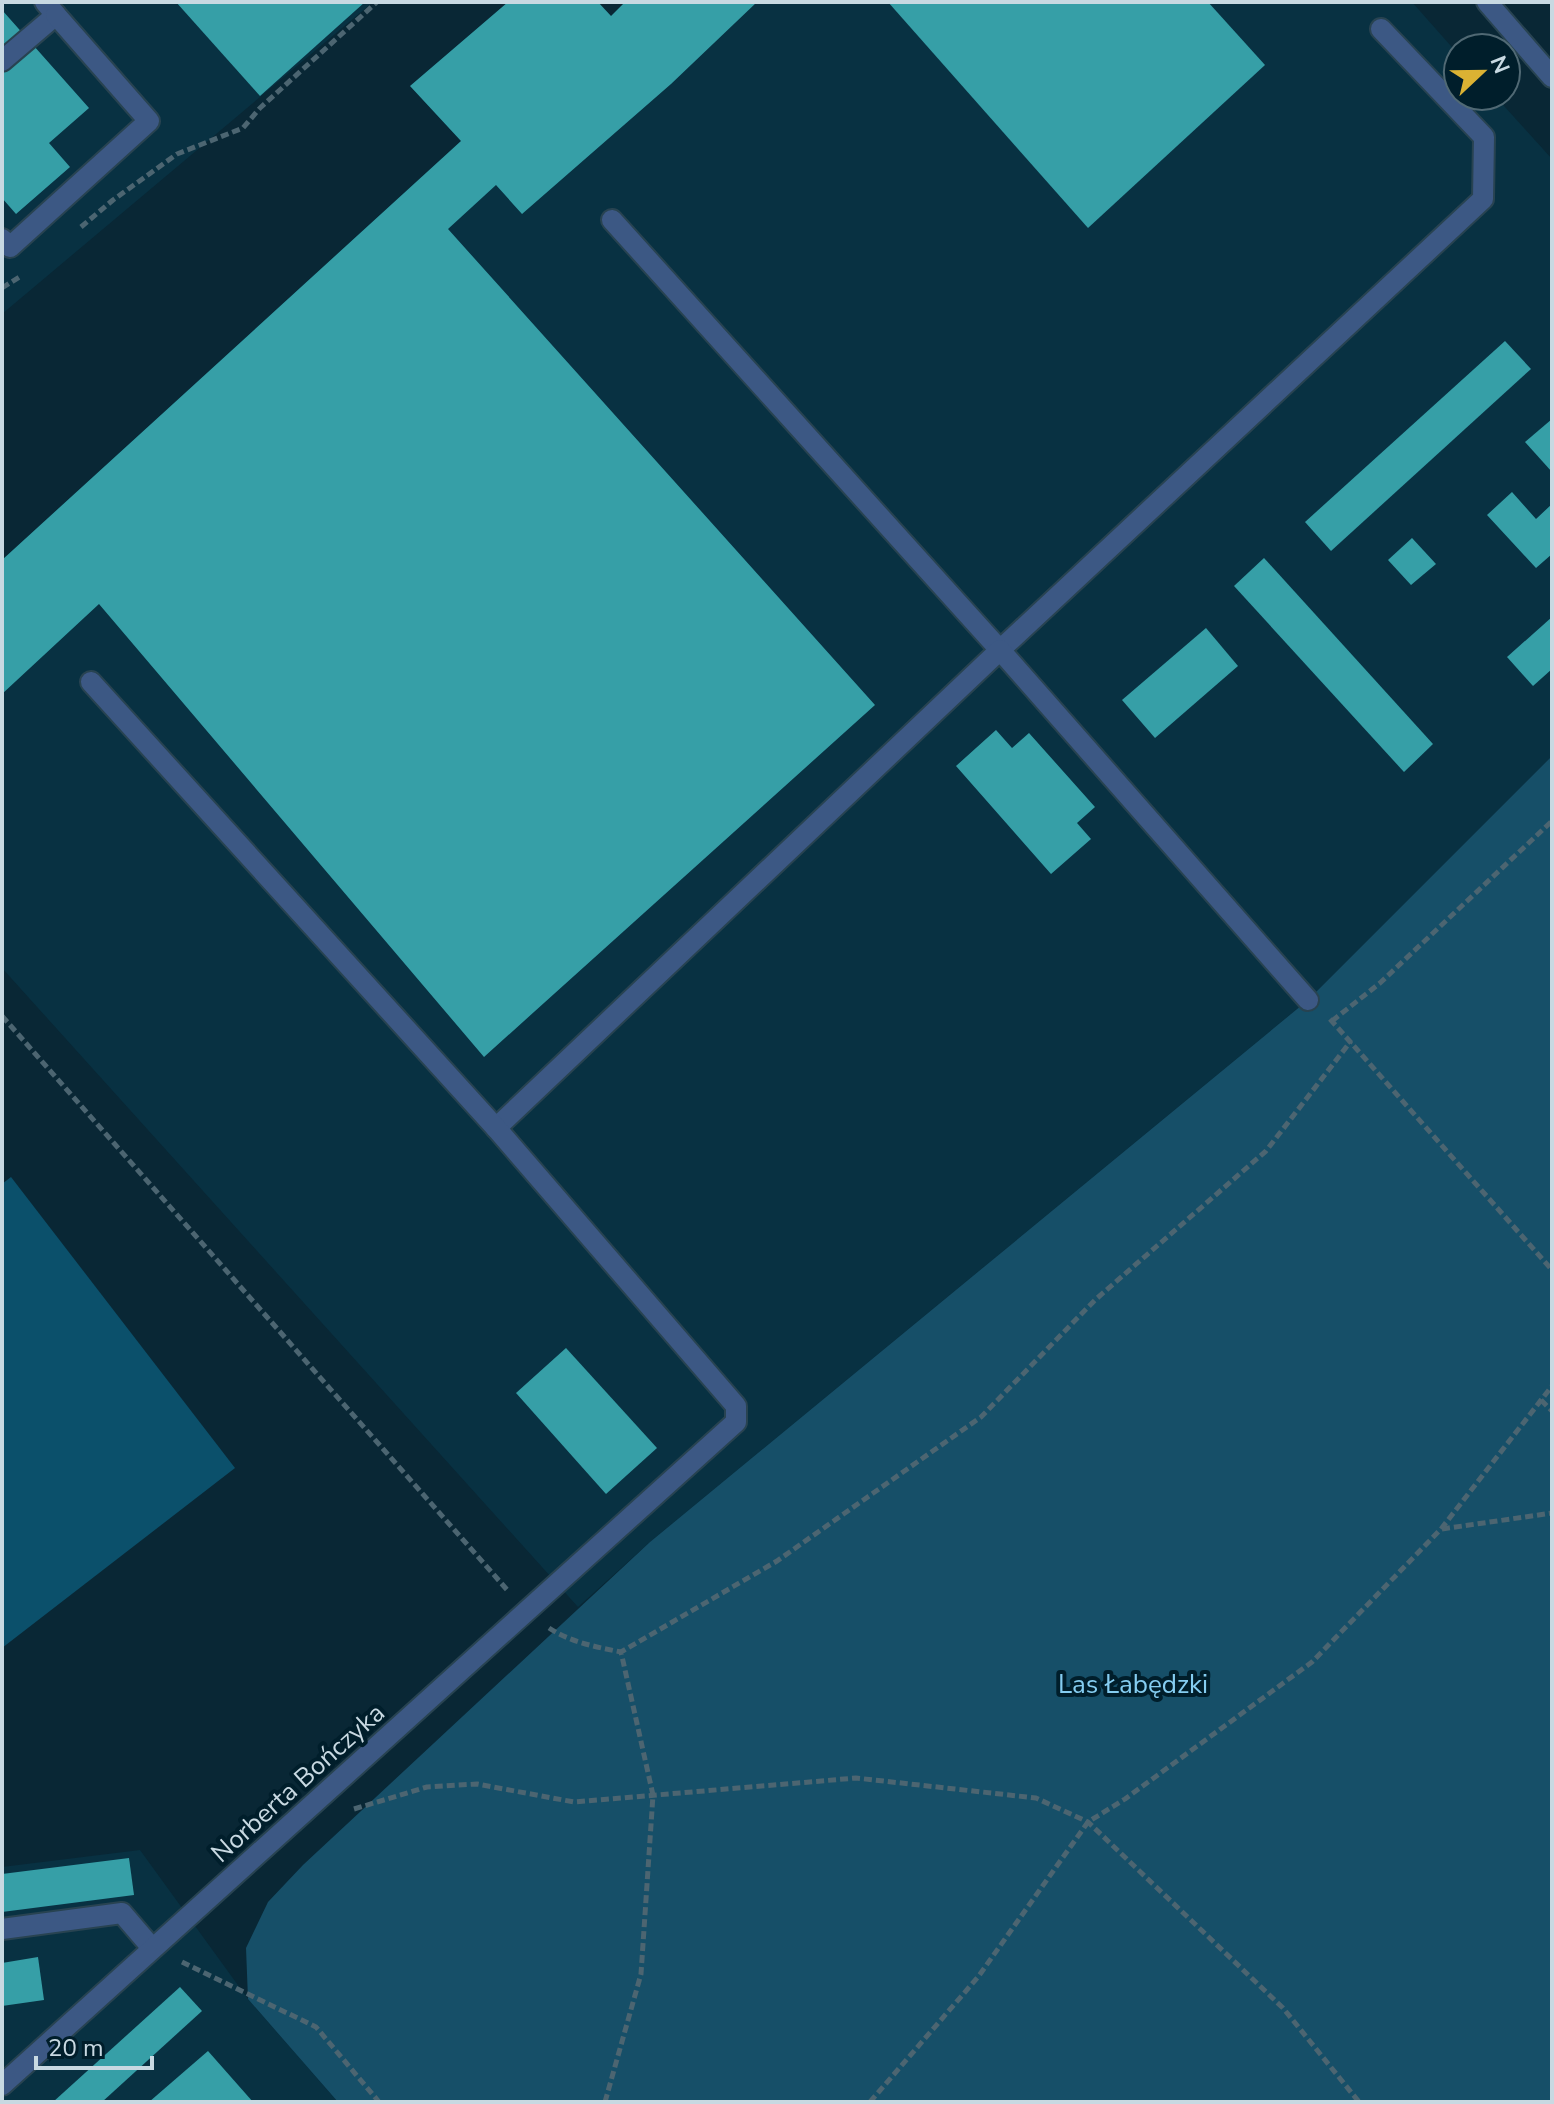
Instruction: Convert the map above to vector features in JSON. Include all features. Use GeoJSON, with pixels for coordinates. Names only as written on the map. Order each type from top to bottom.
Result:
{"type":"FeatureCollection","features":[{"type":"Feature","properties":{"kind":"street"},"geometry":{"type":"LineString","coordinates":[[1487,2],[1552,77]]}},
{"type":"Feature","properties":{"kind":"street"},"geometry":{"type":"LineString","coordinates":[[2,61],[50,8],[149,121],[5,247]]}},
{"type":"Feature","properties":{"kind":"street"},"geometry":{"type":"LineString","coordinates":[[496,1128],[1000,650],[1483,199],[1484,137],[1381,29]]}},
{"type":"Feature","properties":{"kind":"street"},"geometry":{"type":"LineString","coordinates":[[612,220],[1000,650],[1308,1000]]}},
{"type":"Feature","properties":{"kind":"street","name":"Norberta Bończyka"},"geometry":{"type":"LineString","coordinates":[[2,2085],[736,1422],[736,1406],[496,1128],[91,682]]}},
{"type":"Feature","properties":{"kind":"street"},"geometry":{"type":"LineString","coordinates":[[2,1929],[122,1913],[152,1948]]}},
{"type":"Feature","properties":{"kind":"path"},"geometry":{"type":"LineString","coordinates":[[79,229],[177,154],[243,128],[260,108],[377,2]]}},
{"type":"Feature","properties":{"kind":"path"},"geometry":{"type":"LineString","coordinates":[[2,288],[23,275]]}},
{"type":"Feature","properties":{"kind":"path"},"geometry":{"type":"LineString","coordinates":[[1332,1021],[1380,983],[1552,821]]}},
{"type":"Feature","properties":{"kind":"path"},"geometry":{"type":"LineString","coordinates":[[1308,1000],[1351,1041],[1552,1270]]}},
{"type":"Feature","properties":{"kind":"path"},"geometry":{"type":"LineString","coordinates":[[2,1016],[527,1612],[556,1632],[588,1645],[621,1652],[777,1561],[981,1417],[1095,1300],[1266,1151],[1351,1041]]}},
{"type":"Feature","properties":{"kind":"path"},"geometry":{"type":"LineString","coordinates":[[870,2102],[978,1977],[1088,1822],[1125,1799],[1312,1662],[1441,1529],[1552,1386]]}},
{"type":"Feature","properties":{"kind":"path"},"geometry":{"type":"LineString","coordinates":[[1541,1400],[1552,1411]]}},
{"type":"Feature","properties":{"kind":"path"},"geometry":{"type":"LineString","coordinates":[[1441,1529],[1552,1513]]}},
{"type":"Feature","properties":{"kind":"path"},"geometry":{"type":"LineString","coordinates":[[605,2102],[641,1974],[653,1795],[621,1652]]}},
{"type":"Feature","properties":{"kind":"path"},"geometry":{"type":"LineString","coordinates":[[351,1810],[427,1787],[477,1784],[574,1802],[856,1778],[1036,1798],[1088,1822],[1283,2008],[1359,2102]]}},
{"type":"Feature","properties":{"kind":"path"},"geometry":{"type":"LineString","coordinates":[[152,1948],[316,2027],[379,2102]]}},
{"type":"Feature","properties":{"kind":"shaded area"},"geometry":{"type":"Polygon","coordinates":[[[2,2],[373,2],[2,314],[2,2]]]}},
{"type":"Feature","properties":{"kind":"shaded area"},"geometry":{"type":"Polygon","coordinates":[[[508,2],[598,2],[611,16],[625,2],[1412,2],[1442,36],[1442,112],[1509,112],[1552,159],[1552,756],[1308,1000],[650,1542],[578,1607],[2,968],[2,560],[461,141],[410,86],[508,2]]]}},
{"type":"Feature","properties":{"kind":"shaded area"},"geometry":{"type":"Polygon","coordinates":[[[11,1177],[235,1468],[2,1648],[2,1184],[11,1177]]]}},
{"type":"Feature","properties":{"kind":"shaded area"},"geometry":{"type":"Polygon","coordinates":[[[140,1850],[248,1999],[338,2102],[2,2102],[2,1867],[140,1850]]]}},
{"type":"Feature","properties":{"kind":"green space","name":"Las Łabędzki"},"geometry":{"type":"Polygon","coordinates":[[[1552,756],[1552,2102],[338,2102],[248,1999],[246,1948],[268,1902],[303,1865],[650,1542],[1308,1000],[1552,756]]]}},
{"type":"Feature","properties":{"kind":"building"},"geometry":{"type":"Polygon","coordinates":[[[176,2],[365,2],[260,96],[176,2]]]}},
{"type":"Feature","properties":{"kind":"building"},"geometry":{"type":"Polygon","coordinates":[[[508,2],[598,2],[611,16],[625,2],[757,2],[671,84],[522,214],[496,185],[448,229],[875,705],[484,1057],[99,604],[2,694],[2,560],[461,141],[410,86],[508,2]]]}},
{"type":"Feature","properties":{"kind":"building"},"geometry":{"type":"Polygon","coordinates":[[[888,2],[1208,2],[1265,65],[1088,228],[888,2]]]}},
{"type":"Feature","properties":{"kind":"building"},"geometry":{"type":"Polygon","coordinates":[[[2,10],[89,108],[49,143],[70,167],[16,214],[2,198],[2,10]]]}},
{"type":"Feature","properties":{"kind":"building"},"geometry":{"type":"Polygon","coordinates":[[[1505,341],[1531,369],[1331,551],[1305,522],[1505,341]]]}},
{"type":"Feature","properties":{"kind":"building"},"geometry":{"type":"Polygon","coordinates":[[[1552,419],[1552,472],[1525,442],[1552,419]]]}},
{"type":"Feature","properties":{"kind":"building"},"geometry":{"type":"Polygon","coordinates":[[[1512,492],[1536,519],[1552,504],[1552,554],[1536,568],[1487,515],[1512,492]]]}},
{"type":"Feature","properties":{"kind":"building"},"geometry":{"type":"Polygon","coordinates":[[[1412,538],[1436,564],[1411,585],[1388,560],[1412,538]]]}},
{"type":"Feature","properties":{"kind":"building"},"geometry":{"type":"Polygon","coordinates":[[[1264,558],[1433,744],[1404,772],[1234,586],[1264,558]]]}},
{"type":"Feature","properties":{"kind":"building"},"geometry":{"type":"Polygon","coordinates":[[[1552,617],[1552,669],[1533,686],[1507,657],[1552,617]]]}},
{"type":"Feature","properties":{"kind":"building"},"geometry":{"type":"Polygon","coordinates":[[[1206,628],[1238,666],[1155,738],[1122,700],[1206,628]]]}},
{"type":"Feature","properties":{"kind":"building"},"geometry":{"type":"Polygon","coordinates":[[[996,730],[1012,748],[1029,733],[1095,807],[1077,823],[1091,839],[1051,874],[956,766],[996,730]]]}},
{"type":"Feature","properties":{"kind":"building"},"geometry":{"type":"Polygon","coordinates":[[[566,1348],[657,1448],[606,1494],[516,1393],[566,1348]]]}},
{"type":"Feature","properties":{"kind":"building"},"geometry":{"type":"Polygon","coordinates":[[[129,1858],[134,1895],[2,1912],[2,1874],[129,1858]]]}},
{"type":"Feature","properties":{"kind":"building"},"geometry":{"type":"Polygon","coordinates":[[[38,1957],[44,2000],[2,2006],[2,1963],[38,1957]]]}},
{"type":"Feature","properties":{"kind":"building"},"geometry":{"type":"Polygon","coordinates":[[[180,1987],[202,2011],[102,2102],[53,2102],[180,1987]]]}},
{"type":"Feature","properties":{"kind":"building"},"geometry":{"type":"Polygon","coordinates":[[[208,2051],[253,2102],[149,2102],[208,2051]]]}}]}
